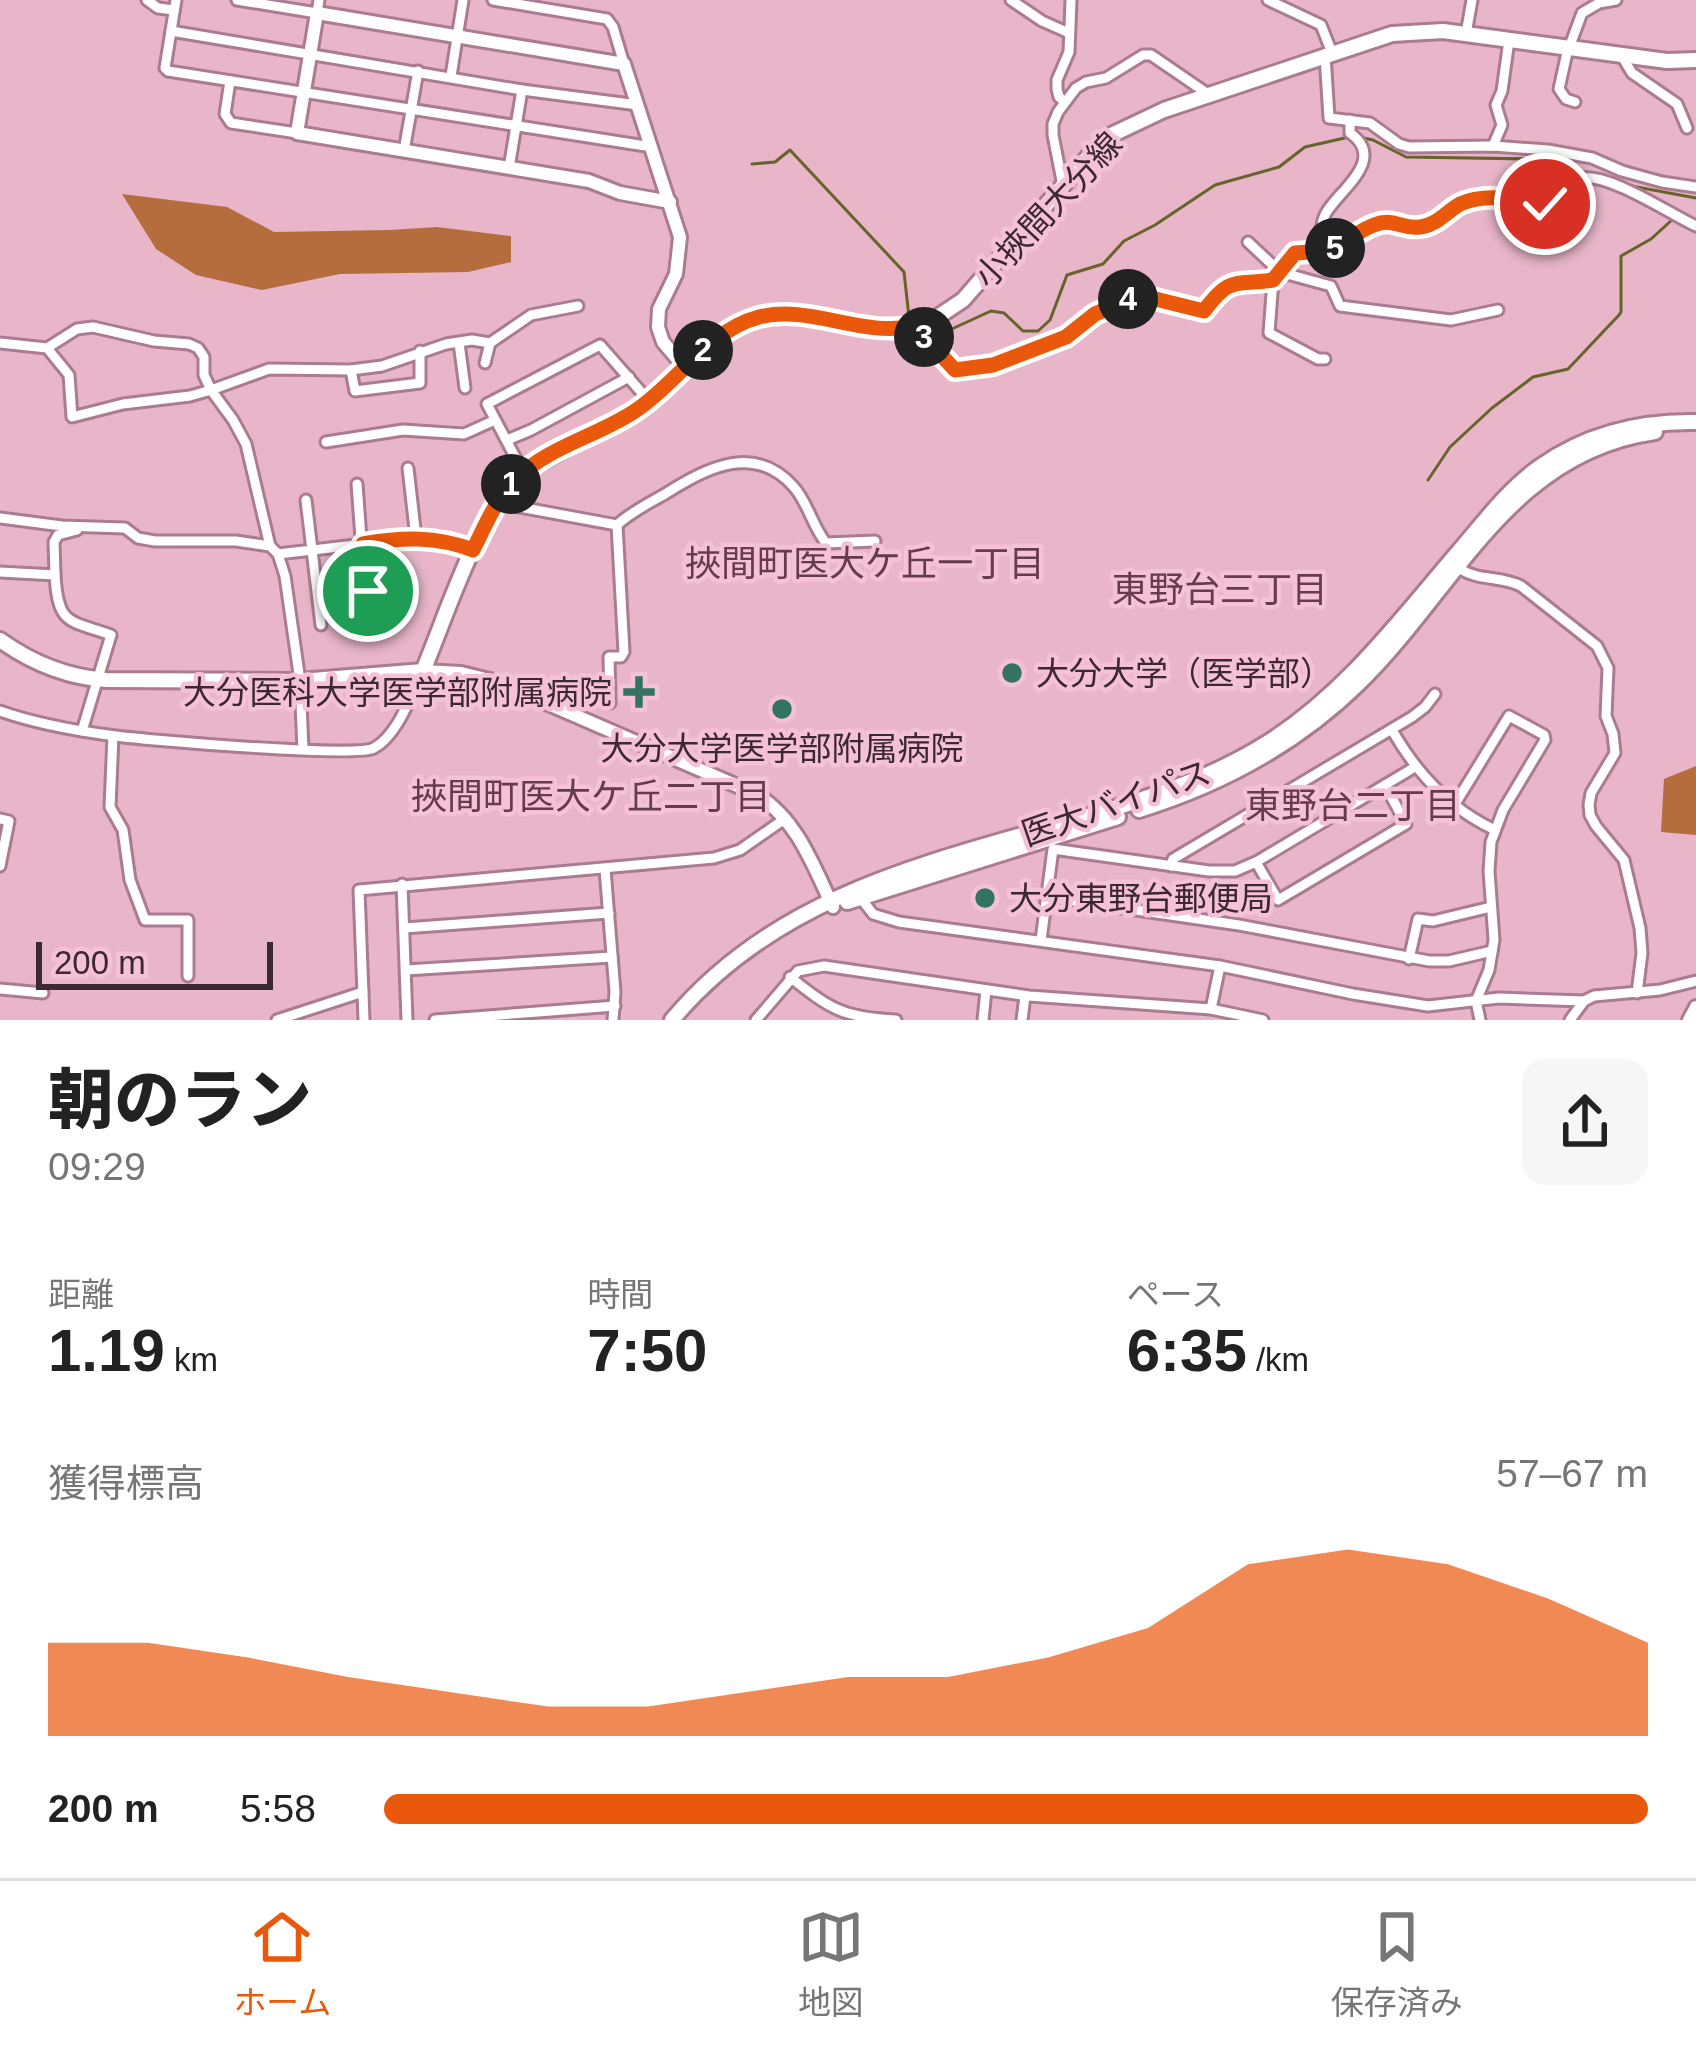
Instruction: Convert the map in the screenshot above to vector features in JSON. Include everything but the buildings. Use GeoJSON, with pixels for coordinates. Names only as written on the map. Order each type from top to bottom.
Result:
{"type":"FeatureCollection","features":[{"type":"Feature","properties":{"kind":"main road","name":"小挾間大分線"},"geometry":{"type":"LineString","coordinates":[[423,671],[473,550],[497,503],[524,472],[621,420],[723,334],[759,317],[788,314],[893,330],[936,318],[963,300],[1107,137],[1125,127],[1208,94],[1392,34],[1442,31],[1667,62],[1696,60]]}},
{"type":"Feature","properties":{"kind":"main road","name":"医大バイパス"},"geometry":{"type":"LineString","coordinates":[[672,1020],[752,946],[831,904],[903,872],[1172,789],[1254,751],[1310,713],[1346,681],[1503,500],[1537,468],[1582,442],[1617,429],[1655,423],[1696,426]]}},
{"type":"Feature","properties":{"kind":"main road","name":"医大バイパス"},"geometry":{"type":"LineString","coordinates":[[684,1020],[723,980],[831,904],[1162,803],[1248,766],[1313,723],[1364,679],[1495,523],[1541,477],[1578,455],[1621,439],[1696,426]]}},
{"type":"Feature","properties":{"kind":"main road"},"geometry":{"type":"LineString","coordinates":[[0,640],[36,662],[96,680],[300,681],[423,671]]}},
{"type":"Feature","properties":{"kind":"street"},"geometry":{"type":"LineString","coordinates":[[147,0],[158,8],[175,5],[165,68],[169,71],[652,147]]}},
{"type":"Feature","properties":{"kind":"street"},"geometry":{"type":"LineString","coordinates":[[237,0],[318,7],[624,64]]}},
{"type":"Feature","properties":{"kind":"street"},"geometry":{"type":"LineString","coordinates":[[451,76],[463,0]]}},
{"type":"Feature","properties":{"kind":"street"},"geometry":{"type":"LineString","coordinates":[[493,0],[566,6],[607,19],[613,27],[680,237],[676,274],[659,309],[658,327],[663,342],[685,368]]}},
{"type":"Feature","properties":{"kind":"street"},"geometry":{"type":"LineString","coordinates":[[1011,0],[1070,33]]}},
{"type":"Feature","properties":{"kind":"street"},"geometry":{"type":"LineString","coordinates":[[1065,102],[1059,97],[1057,80],[1069,52],[1071,0]]}},
{"type":"Feature","properties":{"kind":"street"},"geometry":{"type":"LineString","coordinates":[[1268,0],[1321,25],[1328,54],[1328,114],[1334,119],[1370,123],[1408,147],[1535,148],[1592,158],[1660,192],[1696,226]]}},
{"type":"Feature","properties":{"kind":"street"},"geometry":{"type":"LineString","coordinates":[[1466,34],[1472,0]]}},
{"type":"Feature","properties":{"kind":"street"},"geometry":{"type":"LineString","coordinates":[[1575,102],[1566,99],[1559,88],[1582,13],[1589,6],[1616,0]]}},
{"type":"Feature","properties":{"kind":"street"},"geometry":{"type":"LineString","coordinates":[[297,133],[318,7]]}},
{"type":"Feature","properties":{"kind":"street"},"geometry":{"type":"LineString","coordinates":[[171,31],[638,105]]}},
{"type":"Feature","properties":{"kind":"street"},"geometry":{"type":"LineString","coordinates":[[1493,146],[1502,125],[1496,105],[1509,40]]}},
{"type":"Feature","properties":{"kind":"street"},"geometry":{"type":"LineString","coordinates":[[1063,186],[1053,124],[1076,88],[1106,78],[1143,55],[1157,58],[1208,94]]}},
{"type":"Feature","properties":{"kind":"street"},"geometry":{"type":"LineString","coordinates":[[1621,55],[1632,74],[1677,104],[1687,128]]}},
{"type":"Feature","properties":{"kind":"street"},"geometry":{"type":"LineString","coordinates":[[404,151],[418,71]]}},
{"type":"Feature","properties":{"kind":"street"},"geometry":{"type":"LineString","coordinates":[[230,80],[225,114],[231,123],[589,181],[620,194],[670,202]]}},
{"type":"Feature","properties":{"kind":"street"},"geometry":{"type":"LineString","coordinates":[[509,168],[522,90]]}},
{"type":"Feature","properties":{"kind":"street"},"geometry":{"type":"LineString","coordinates":[[1320,251],[1324,216],[1360,175],[1361,147],[1349,133],[1350,120]]}},
{"type":"Feature","properties":{"kind":"street"},"geometry":{"type":"LineString","coordinates":[[1276,276],[1295,253],[1335,248],[1376,224],[1393,221],[1423,227],[1475,200],[1552,204],[1574,180],[1582,178],[1660,192],[1696,187]]}},
{"type":"Feature","properties":{"kind":"street"},"geometry":{"type":"LineString","coordinates":[[1248,242],[1268,258],[1276,276],[1269,333],[1325,359]]}},
{"type":"Feature","properties":{"kind":"street"},"geometry":{"type":"LineString","coordinates":[[914,326],[950,366],[962,371],[993,365],[1066,337],[1095,314],[1139,295],[1204,311],[1234,283],[1276,276],[1331,286],[1337,304],[1349,308],[1451,320],[1498,310]]}},
{"type":"Feature","properties":{"kind":"street"},"geometry":{"type":"LineString","coordinates":[[485,363],[490,343],[531,315],[578,306]]}},
{"type":"Feature","properties":{"kind":"street"},"geometry":{"type":"LineString","coordinates":[[0,343],[46,348],[77,329],[93,327],[198,348],[204,357],[204,375],[246,444],[285,576],[300,681],[303,749]]}},
{"type":"Feature","properties":{"kind":"street"},"geometry":{"type":"LineString","coordinates":[[46,348],[69,375],[72,417],[123,404],[190,396],[268,369],[351,370],[382,366],[446,344],[490,343]]}},
{"type":"Feature","properties":{"kind":"street"},"geometry":{"type":"LineString","coordinates":[[459,344],[466,388]]}},
{"type":"Feature","properties":{"kind":"street"},"geometry":{"type":"LineString","coordinates":[[524,472],[487,404],[600,345],[649,401]]}},
{"type":"Feature","properties":{"kind":"street"},"geometry":{"type":"LineString","coordinates":[[351,370],[355,391],[421,383],[420,351]]}},
{"type":"Feature","properties":{"kind":"street"},"geometry":{"type":"LineString","coordinates":[[507,440],[629,377]]}},
{"type":"Feature","properties":{"kind":"street"},"geometry":{"type":"LineString","coordinates":[[326,442],[403,430],[464,434],[495,420]]}},
{"type":"Feature","properties":{"kind":"street"},"geometry":{"type":"LineString","coordinates":[[497,503],[617,525],[694,476],[736,462],[773,471],[792,485],[826,543],[875,542]]}},
{"type":"Feature","properties":{"kind":"street"},"geometry":{"type":"LineString","coordinates":[[408,468],[416,538]]}},
{"type":"Feature","properties":{"kind":"street"},"geometry":{"type":"LineString","coordinates":[[357,484],[370,607]]}},
{"type":"Feature","properties":{"kind":"street"},"geometry":{"type":"LineString","coordinates":[[306,500],[321,625]]}},
{"type":"Feature","properties":{"kind":"street"},"geometry":{"type":"LineString","coordinates":[[0,518],[125,528],[138,538],[154,541],[236,541],[274,550],[416,538],[473,550]]}},
{"type":"Feature","properties":{"kind":"street"},"geometry":{"type":"LineString","coordinates":[[610,703],[609,657],[621,657],[624,652],[617,525]]}},
{"type":"Feature","properties":{"kind":"street"},"geometry":{"type":"LineString","coordinates":[[82,731],[111,635],[62,614],[57,603],[54,542],[58,535],[87,527]]}},
{"type":"Feature","properties":{"kind":"street"},"geometry":{"type":"LineString","coordinates":[[1460,569],[1475,577],[1521,586],[1575,626],[1604,657],[1609,675],[1606,716],[1615,753],[1591,793],[1590,815],[1624,860],[1640,928],[1637,992]]}},
{"type":"Feature","properties":{"kind":"street"},"geometry":{"type":"LineString","coordinates":[[5,591],[4,573],[55,575]]}},
{"type":"Feature","properties":{"kind":"street"},"geometry":{"type":"LineString","coordinates":[[0,711],[113,736],[372,750],[395,724],[423,671],[470,674],[511,687],[756,794],[786,818],[831,904]]}},
{"type":"Feature","properties":{"kind":"street"},"geometry":{"type":"LineString","coordinates":[[1171,866],[1173,860],[1392,730],[1435,694]]}},
{"type":"Feature","properties":{"kind":"street"},"geometry":{"type":"LineString","coordinates":[[1455,804],[1509,716],[1544,735],[1495,830],[1489,857],[1494,940],[1489,970],[1476,1000],[1480,1020]]}},
{"type":"Feature","properties":{"kind":"street"},"geometry":{"type":"LineString","coordinates":[[1392,730],[1415,767],[1470,816],[1495,830]]}},
{"type":"Feature","properties":{"kind":"street"},"geometry":{"type":"LineString","coordinates":[[113,736],[110,807],[123,830],[130,880],[146,920],[188,920],[188,976]]}},
{"type":"Feature","properties":{"kind":"street"},"geometry":{"type":"LineString","coordinates":[[1041,940],[1053,849],[1225,872],[1256,862],[1415,767]]}},
{"type":"Feature","properties":{"kind":"street"},"geometry":{"type":"LineString","coordinates":[[1256,862],[1278,900],[1370,846],[1406,824],[1385,785]]}},
{"type":"Feature","properties":{"kind":"street"},"geometry":{"type":"LineString","coordinates":[[364,1020],[359,890],[721,856],[740,850],[786,818]]}},
{"type":"Feature","properties":{"kind":"street"},"geometry":{"type":"LineString","coordinates":[[0,819],[9,821],[0,866]]}},
{"type":"Feature","properties":{"kind":"street"},"geometry":{"type":"LineString","coordinates":[[605,868],[614,1020]]}},
{"type":"Feature","properties":{"kind":"street"},"geometry":{"type":"LineString","coordinates":[[402,884],[407,1020]]}},
{"type":"Feature","properties":{"kind":"street"},"geometry":{"type":"LineString","coordinates":[[860,897],[881,918],[1220,966],[1428,1006],[1514,998],[1584,1001],[1696,981]]}},
{"type":"Feature","properties":{"kind":"street"},"geometry":{"type":"LineString","coordinates":[[1047,897],[1239,925],[1409,958],[1449,961],[1492,951]]}},
{"type":"Feature","properties":{"kind":"street"},"geometry":{"type":"LineString","coordinates":[[1409,958],[1418,919],[1433,921],[1491,907]]}},
{"type":"Feature","properties":{"kind":"street"},"geometry":{"type":"LineString","coordinates":[[404,928],[608,913]]}},
{"type":"Feature","properties":{"kind":"street"},"geometry":{"type":"LineString","coordinates":[[406,970],[612,958]]}},
{"type":"Feature","properties":{"kind":"street"},"geometry":{"type":"LineString","coordinates":[[756,1020],[790,977],[808,967],[824,966],[1025,996],[1211,1009],[1263,1020]]}},
{"type":"Feature","properties":{"kind":"street"},"geometry":{"type":"LineString","coordinates":[[1211,1009],[1220,966]]}},
{"type":"Feature","properties":{"kind":"street"},"geometry":{"type":"LineString","coordinates":[[790,977],[838,1011],[896,1020]]}},
{"type":"Feature","properties":{"kind":"street"},"geometry":{"type":"LineString","coordinates":[[0,989],[43,993]]}},
{"type":"Feature","properties":{"kind":"street"},"geometry":{"type":"LineString","coordinates":[[983,1020],[986,990]]}},
{"type":"Feature","properties":{"kind":"street"},"geometry":{"type":"LineString","coordinates":[[277,1020],[363,992]]}},
{"type":"Feature","properties":{"kind":"street"},"geometry":{"type":"LineString","coordinates":[[1022,1020],[1025,996]]}},
{"type":"Feature","properties":{"kind":"street"},"geometry":{"type":"LineString","coordinates":[[1570,1020],[1584,1001]]}},
{"type":"Feature","properties":{"kind":"street"},"geometry":{"type":"LineString","coordinates":[[435,1020],[615,1006]]}},
{"type":"Feature","properties":{"kind":"street"},"geometry":{"type":"LineString","coordinates":[[319,1007],[320,1020]]}},
{"type":"Feature","properties":{"kind":"street"},"geometry":{"type":"LineString","coordinates":[[1689,1020],[1696,1007]]}},
{"type":"Feature","properties":{"kind":"street"},"geometry":{"type":"LineString","coordinates":[[764,1010],[777,1020]]}},
{"type":"Feature","properties":{"kind":"shaded area"},"geometry":{"type":"Polygon","coordinates":[[[122,194],[227,207],[274,232],[437,227],[511,236],[511,262],[468,272],[340,274],[262,290],[196,275],[156,249],[122,194]]]}},
{"type":"Feature","properties":{"kind":"shaded area"},"geometry":{"type":"Polygon","coordinates":[[[1696,766],[1696,835],[1661,832],[1664,779],[1696,766]]]}},
{"type":"Feature","properties":{"kind":"waterway"},"geometry":{"type":"LineString","coordinates":[[925,330],[943,333],[991,311],[1004,313],[1023,331],[1038,331],[1050,320],[1067,275],[1103,264],[1124,241],[1215,185],[1279,167],[1305,147],[1349,137]]}},
{"type":"Feature","properties":{"kind":"waterway"},"geometry":{"type":"LineString","coordinates":[[1359,137],[1406,157],[1534,159],[1588,174]]}},
{"type":"Feature","properties":{"kind":"waterway"},"geometry":{"type":"LineString","coordinates":[[752,164],[775,162],[790,150],[904,272],[909,317]]}},
{"type":"Feature","properties":{"kind":"waterway"},"geometry":{"type":"LineString","coordinates":[[1626,185],[1696,198]]}},
{"type":"Feature","properties":{"kind":"waterway"},"geometry":{"type":"LineString","coordinates":[[1428,480],[1450,447],[1492,408],[1533,377],[1568,369],[1619,315],[1621,256],[1673,219]]}},
{"type":"Feature","properties":{"kind":"place","name":"大分大学（医学部）"},"geometry":{"type":"Point","coordinates":[1012,673]}},
{"type":"Feature","properties":{"kind":"place","name":"大分医科大学医学部附属病院"},"geometry":{"type":"Point","coordinates":[639,692]}},
{"type":"Feature","properties":{"kind":"place","name":"大分大学医学部附属病院"},"geometry":{"type":"Point","coordinates":[782,709]}},
{"type":"Feature","properties":{"kind":"place","name":"大分東野台郵便局"},"geometry":{"type":"Point","coordinates":[985,898]}},
{"type":"Feature","properties":{"kind":"district","name":"挾間町医大ケ丘一丁目"},"geometry":{"type":"Point","coordinates":[865,563]}},
{"type":"Feature","properties":{"kind":"district","name":"東野台三丁目"},"geometry":{"type":"Point","coordinates":[1220,589]}},
{"type":"Feature","properties":{"kind":"district","name":"挾間町医大ケ丘二丁目"},"geometry":{"type":"Point","coordinates":[591,796]}},
{"type":"Feature","properties":{"kind":"district","name":"東野台二丁目"},"geometry":{"type":"Point","coordinates":[1353,805]}},
{"type":"Feature","properties":{"kind":"route"},"geometry":{"type":"LineString","coordinates":[[368,591],[363,544],[435,539],[473,550],[497,503],[524,472],[636,410],[723,334],[759,317],[788,314],[875,329],[914,326],[955,370],[979,369],[1066,337],[1095,314],[1139,295],[1204,311],[1224,288],[1240,281],[1273,280],[1295,253],[1335,248],[1376,224],[1393,221],[1423,227],[1475,200],[1504,198],[1545,204]]}}]}
